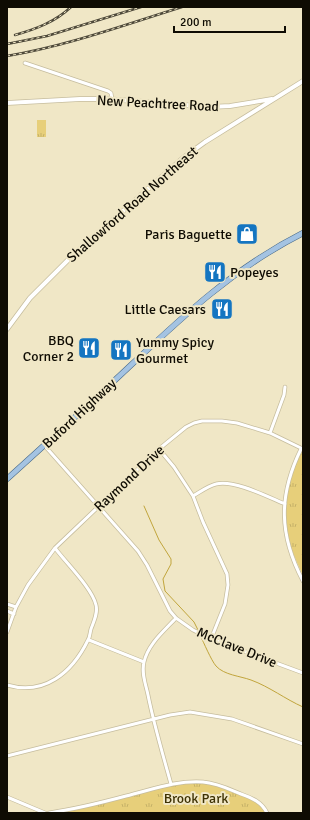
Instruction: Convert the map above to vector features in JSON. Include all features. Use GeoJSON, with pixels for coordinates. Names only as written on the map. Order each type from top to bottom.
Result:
{"type":"FeatureCollection","features":[{"type":"Feature","properties":{"kind":"main road","name":"Buford Highway"},"geometry":{"type":"LineString","coordinates":[[7,479],[207,295],[269,251],[303,233]]}},
{"type":"Feature","properties":{"kind":"street"},"geometry":{"type":"LineString","coordinates":[[25,63],[108,91],[111,93],[112,99]]}},
{"type":"Feature","properties":{"kind":"street","name":"New Peachtree Road"},"geometry":{"type":"LineString","coordinates":[[7,103],[80,99],[112,99],[210,107],[230,106],[274,99],[303,81]]}},
{"type":"Feature","properties":{"kind":"street","name":"Shallowford Road Northeast"},"geometry":{"type":"LineString","coordinates":[[7,329],[30,298],[73,255],[172,168],[204,142],[274,99]]}},
{"type":"Feature","properties":{"kind":"street"},"geometry":{"type":"LineString","coordinates":[[270,433],[284,395],[285,387]]}},
{"type":"Feature","properties":{"kind":"street","name":"Raymond Drive"},"geometry":{"type":"LineString","coordinates":[[7,632],[16,607],[28,585],[54,548],[159,449],[186,427],[202,421],[237,423],[270,433],[302,449]]}},
{"type":"Feature","properties":{"kind":"street","name":"McClave Drive"},"geometry":{"type":"LineString","coordinates":[[44,445],[138,551],[147,565],[170,611],[176,618],[196,632],[303,673]]}},
{"type":"Feature","properties":{"kind":"street"},"geometry":{"type":"LineString","coordinates":[[159,449],[174,467],[193,496],[203,522],[227,574],[228,585],[226,600],[211,638]]}},
{"type":"Feature","properties":{"kind":"street"},"geometry":{"type":"LineString","coordinates":[[302,449],[295,462],[288,485],[285,504],[285,526],[288,547],[303,581]]}},
{"type":"Feature","properties":{"kind":"street"},"geometry":{"type":"LineString","coordinates":[[193,496],[214,484],[223,483],[238,486],[285,504]]}},
{"type":"Feature","properties":{"kind":"street"},"geometry":{"type":"LineString","coordinates":[[7,685],[23,688],[42,685],[55,680],[65,673],[89,640],[97,612],[94,598],[88,588],[54,548]]}},
{"type":"Feature","properties":{"kind":"street"},"geometry":{"type":"LineString","coordinates":[[7,604],[16,607]]}},
{"type":"Feature","properties":{"kind":"street"},"geometry":{"type":"LineString","coordinates":[[7,611],[14,614]]}},
{"type":"Feature","properties":{"kind":"street"},"geometry":{"type":"LineString","coordinates":[[171,784],[153,719],[143,672],[147,653],[156,639],[176,618]]}},
{"type":"Feature","properties":{"kind":"street"},"geometry":{"type":"LineString","coordinates":[[89,640],[144,662]]}},
{"type":"Feature","properties":{"kind":"street"},"geometry":{"type":"LineString","coordinates":[[7,756],[153,719],[190,712],[232,719],[303,744]]}},
{"type":"Feature","properties":{"kind":"street"},"geometry":{"type":"LineString","coordinates":[[49,813],[95,804],[171,784],[193,782],[205,782],[218,785],[254,799],[264,807],[267,813]]}},
{"type":"Feature","properties":{"kind":"street"},"geometry":{"type":"LineString","coordinates":[[7,797],[45,813]]}},
{"type":"Feature","properties":{"kind":"green space"},"geometry":{"type":"Polygon","coordinates":[[[37,120],[46,120],[46,137],[37,137],[37,120]]]}},
{"type":"Feature","properties":{"kind":"green space"},"geometry":{"type":"Polygon","coordinates":[[[301,449],[303,450],[303,576],[285,535],[285,500],[288,479],[301,449]]]}},
{"type":"Feature","properties":{"kind":"green space","name":"Brook Park"},"geometry":{"type":"Polygon","coordinates":[[[195,781],[218,785],[259,801],[266,813],[65,813],[66,811],[195,781]]]}},
{"type":"Feature","properties":{"kind":"waterway"},"geometry":{"type":"LineString","coordinates":[[144,506],[159,540],[171,559],[171,564],[163,579],[165,591],[194,622],[199,632]]}},
{"type":"Feature","properties":{"kind":"waterway"},"geometry":{"type":"LineString","coordinates":[[200,635],[212,660],[219,669],[258,683],[303,707]]}},
{"type":"Feature","properties":{"kind":"railway"},"geometry":{"type":"LineString","coordinates":[[15,35],[45,24],[58,17],[71,7]]}},
{"type":"Feature","properties":{"kind":"railway"},"geometry":{"type":"LineString","coordinates":[[7,44],[47,36],[141,7]]}},
{"type":"Feature","properties":{"kind":"railway"},"geometry":{"type":"LineString","coordinates":[[7,56],[52,47],[182,7]]}},
{"type":"Feature","properties":{"kind":"place","name":"Paris Baguette"},"geometry":{"type":"Point","coordinates":[247,234]}},
{"type":"Feature","properties":{"kind":"place","name":"Popeyes"},"geometry":{"type":"Point","coordinates":[215,272]}},
{"type":"Feature","properties":{"kind":"place","name":"Little Caesars"},"geometry":{"type":"Point","coordinates":[222,309]}},
{"type":"Feature","properties":{"kind":"place","name":"BBQ Corner 2"},"geometry":{"type":"Point","coordinates":[89,348]}},
{"type":"Feature","properties":{"kind":"place","name":"Yummy Spicy Gourmet"},"geometry":{"type":"Point","coordinates":[121,350]}}]}
